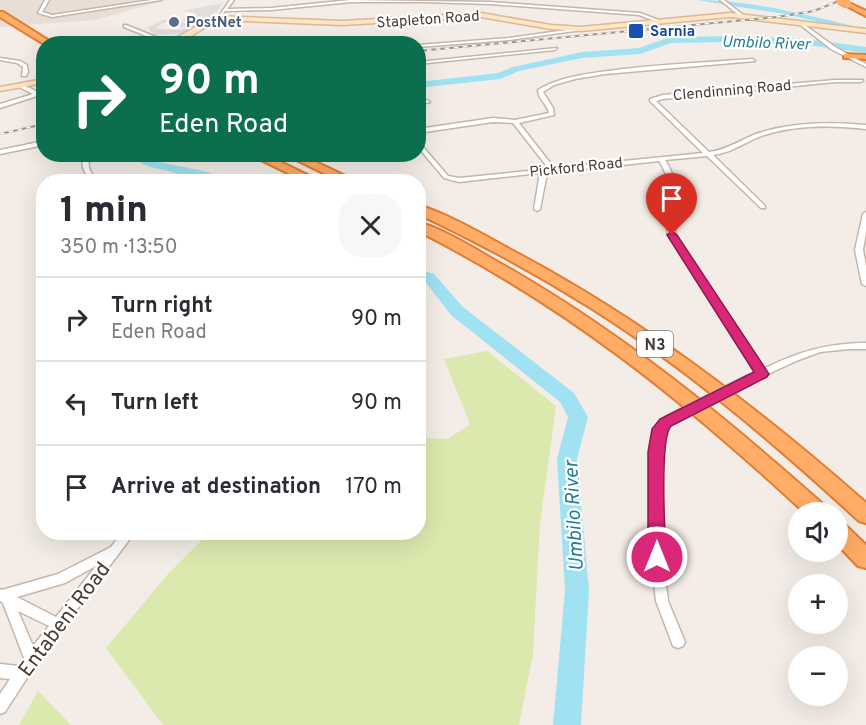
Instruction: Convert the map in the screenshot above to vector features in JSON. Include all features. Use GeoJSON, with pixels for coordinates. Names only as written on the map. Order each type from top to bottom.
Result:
{"type":"FeatureCollection","features":[{"type":"Feature","properties":{"kind":"highway"},"geometry":{"type":"LineString","coordinates":[[848,1],[866,8]]}},
{"type":"Feature","properties":{"kind":"highway"},"geometry":{"type":"LineString","coordinates":[[848,1],[866,14]]}},
{"type":"Feature","properties":{"kind":"highway"},"geometry":{"type":"LineString","coordinates":[[0,14],[37,36]]}},
{"type":"Feature","properties":{"kind":"highway"},"geometry":{"type":"LineString","coordinates":[[847,56],[865,61]]}},
{"type":"Feature","properties":{"kind":"highway"},"geometry":{"type":"LineString","coordinates":[[272,162],[299,174]]}},
{"type":"Feature","properties":{"kind":"highway"},"geometry":{"type":"LineString","coordinates":[[307,162],[335,174]]}},
{"type":"Feature","properties":{"kind":"highway","name":"N3"},"geometry":{"type":"LineString","coordinates":[[426,213],[536,267],[645,337],[768,431],[866,516]]}},
{"type":"Feature","properties":{"kind":"highway","name":"N3"},"geometry":{"type":"LineString","coordinates":[[426,230],[512,276],[625,349],[746,445],[807,502]]}},
{"type":"Feature","properties":{"kind":"highway"},"geometry":{"type":"LineString","coordinates":[[848,541],[866,559]]}},
{"type":"Feature","properties":{"kind":"main road"},"geometry":{"type":"LineString","coordinates":[[225,11],[235,20]]}},
{"type":"Feature","properties":{"kind":"main road","name":"Stapleton Road"},"geometry":{"type":"LineString","coordinates":[[183,36],[214,19],[352,23],[481,15],[550,30],[741,15],[866,31]]}},
{"type":"Feature","properties":{"kind":"main road"},"geometry":{"type":"LineString","coordinates":[[0,89],[36,82]]}},
{"type":"Feature","properties":{"kind":"street"},"geometry":{"type":"LineString","coordinates":[[47,0],[39,12],[48,15],[159,0]]}},
{"type":"Feature","properties":{"kind":"street"},"geometry":{"type":"LineString","coordinates":[[214,19],[225,11],[232,0]]}},
{"type":"Feature","properties":{"kind":"street"},"geometry":{"type":"LineString","coordinates":[[513,5],[518,0]]}},
{"type":"Feature","properties":{"kind":"street"},"geometry":{"type":"LineString","coordinates":[[225,11],[351,1],[434,1],[639,14],[662,22]]}},
{"type":"Feature","properties":{"kind":"street"},"geometry":{"type":"LineString","coordinates":[[724,2],[741,15]]}},
{"type":"Feature","properties":{"kind":"street"},"geometry":{"type":"LineString","coordinates":[[799,22],[821,40],[847,56]]}},
{"type":"Feature","properties":{"kind":"street"},"geometry":{"type":"LineString","coordinates":[[808,30],[808,26],[816,25]]}},
{"type":"Feature","properties":{"kind":"street"},"geometry":{"type":"LineString","coordinates":[[125,26],[150,36]]}},
{"type":"Feature","properties":{"kind":"street"},"geometry":{"type":"LineString","coordinates":[[426,45],[550,30]]}},
{"type":"Feature","properties":{"kind":"street"},"geometry":{"type":"LineString","coordinates":[[426,62],[555,49]]}},
{"type":"Feature","properties":{"kind":"street"},"geometry":{"type":"LineString","coordinates":[[0,59],[18,62],[25,66],[24,75]]}},
{"type":"Feature","properties":{"kind":"street"},"geometry":{"type":"LineString","coordinates":[[426,130],[493,120],[515,122],[553,112],[540,93],[546,86],[614,72],[753,60]]}},
{"type":"Feature","properties":{"kind":"street","name":"Clendinning Road"},"geometry":{"type":"LineString","coordinates":[[764,207],[652,100],[663,97],[824,82],[861,81]]}},
{"type":"Feature","properties":{"kind":"street"},"geometry":{"type":"LineString","coordinates":[[21,86],[36,94]]}},
{"type":"Feature","properties":{"kind":"street"},"geometry":{"type":"LineString","coordinates":[[0,106],[36,96]]}},
{"type":"Feature","properties":{"kind":"street"},"geometry":{"type":"LineString","coordinates":[[515,122],[552,169]]}},
{"type":"Feature","properties":{"kind":"street","name":"Pickford Road"},"geometry":{"type":"LineString","coordinates":[[426,153],[446,177],[467,179],[728,151],[775,130],[837,124],[866,127]]}},
{"type":"Feature","properties":{"kind":"street"},"geometry":{"type":"LineString","coordinates":[[0,152],[36,145]]}},
{"type":"Feature","properties":{"kind":"street"},"geometry":{"type":"LineString","coordinates":[[660,158],[672,176],[671,231],[680,249],[762,374]]}},
{"type":"Feature","properties":{"kind":"street"},"geometry":{"type":"LineString","coordinates":[[537,209],[544,170]]}},
{"type":"Feature","properties":{"kind":"street"},"geometry":{"type":"LineString","coordinates":[[866,214],[859,250],[866,284]]}},
{"type":"Feature","properties":{"kind":"street"},"geometry":{"type":"LineString","coordinates":[[678,642],[662,601],[657,562],[656,452],[659,429],[666,422],[751,379],[817,350],[843,345],[866,346]]}},
{"type":"Feature","properties":{"kind":"street","name":"Entabeni Road"},"geometry":{"type":"LineString","coordinates":[[0,706],[31,659],[123,540]]}},
{"type":"Feature","properties":{"kind":"street"},"geometry":{"type":"LineString","coordinates":[[3,597],[61,579],[117,549]]}},
{"type":"Feature","properties":{"kind":"street"},"geometry":{"type":"LineString","coordinates":[[3,597],[58,624]]}},
{"type":"Feature","properties":{"kind":"street"},"geometry":{"type":"LineString","coordinates":[[3,597],[31,659]]}},
{"type":"Feature","properties":{"kind":"street"},"geometry":{"type":"LineString","coordinates":[[0,671],[22,673]]}},
{"type":"Feature","properties":{"kind":"shaded area"},"geometry":{"type":"Polygon","coordinates":[[[0,0],[166,0],[95,20],[0,27],[0,0]]]}},
{"type":"Feature","properties":{"kind":"shaded area"},"geometry":{"type":"Polygon","coordinates":[[[223,3],[214,16],[180,34],[155,35],[148,28],[162,20],[170,20],[156,27],[181,30],[185,27],[174,26],[198,13],[181,11],[223,3]]]}},
{"type":"Feature","properties":{"kind":"green space"},"geometry":{"type":"Polygon","coordinates":[[[487,351],[556,406],[540,524],[533,654],[519,725],[163,725],[106,648],[167,575],[202,540],[426,540],[426,438],[448,439],[470,424],[444,359],[487,351]]]}},
{"type":"Feature","properties":{"kind":"green space"},"geometry":{"type":"Polygon","coordinates":[[[38,691],[71,725],[19,725],[38,691]]]}},
{"type":"Feature","properties":{"kind":"waterway","name":"Umbilo River"},"geometry":{"type":"LineString","coordinates":[[700,0],[785,12],[866,31]]}},
{"type":"Feature","properties":{"kind":"waterway","name":"Umbilo River"},"geometry":{"type":"LineString","coordinates":[[426,84],[500,76],[516,69],[582,55],[640,51],[670,40],[732,39],[807,42],[866,50]]}},
{"type":"Feature","properties":{"kind":"waterway","name":"Umbilo River"},"geometry":{"type":"LineString","coordinates":[[148,162],[199,174]]}},
{"type":"Feature","properties":{"kind":"waterway","name":"Umbilo River"},"geometry":{"type":"LineString","coordinates":[[426,276],[457,311],[567,398],[578,417],[567,459],[577,590],[567,725]]}},
{"type":"Feature","properties":{"kind":"railway"},"geometry":{"type":"LineString","coordinates":[[426,50],[777,17],[814,11],[841,0]]}},
{"type":"Feature","properties":{"kind":"railway"},"geometry":{"type":"LineString","coordinates":[[0,134],[36,126]]}},
{"type":"Feature","properties":{"kind":"place","name":"PostNet"},"geometry":{"type":"Point","coordinates":[174,22]}},
{"type":"Feature","properties":{"kind":"place","name":"Sarnia"},"geometry":{"type":"Point","coordinates":[636,31]}},
{"type":"Feature","properties":{"kind":"route"},"geometry":{"type":"LineString","coordinates":[[657,557],[656,452],[659,429],[666,422],[762,374],[672,235]]}}]}
